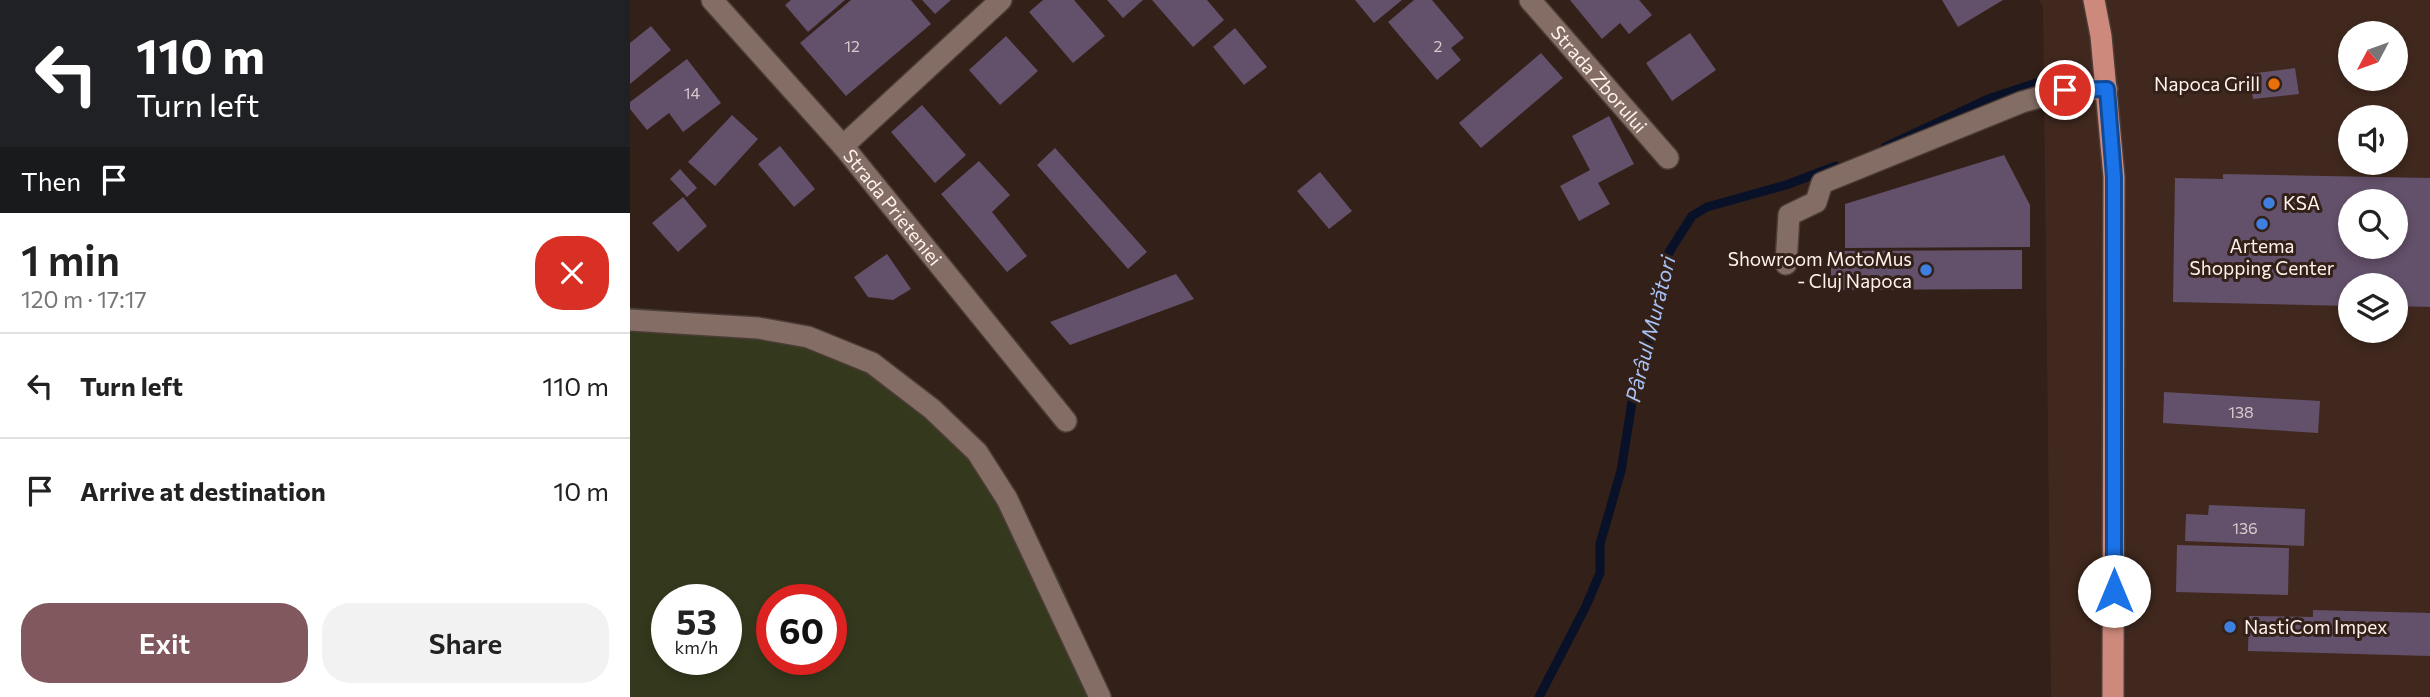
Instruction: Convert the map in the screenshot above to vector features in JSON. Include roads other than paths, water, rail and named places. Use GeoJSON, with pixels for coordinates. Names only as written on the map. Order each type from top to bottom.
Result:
{"type":"FeatureCollection","features":[{"type":"Feature","properties":{"kind":"main road"},"geometry":{"type":"LineString","coordinates":[[2094,0],[2107,89],[2114,177],[2113,697]]}},
{"type":"Feature","properties":{"kind":"street","name":"Strada Prieteniei"},"geometry":{"type":"LineString","coordinates":[[712,0],[843,146],[1066,421]]}},
{"type":"Feature","properties":{"kind":"street"},"geometry":{"type":"LineString","coordinates":[[843,146],[1001,0]]}},
{"type":"Feature","properties":{"kind":"street","name":"Strada Zborului"},"geometry":{"type":"LineString","coordinates":[[1530,0],[1668,158]]}},
{"type":"Feature","properties":{"kind":"street"},"geometry":{"type":"LineString","coordinates":[[1786,264],[1789,215],[1816,202],[1822,183],[2022,102],[2065,90],[2107,89]]}},
{"type":"Feature","properties":{"kind":"street"},"geometry":{"type":"LineString","coordinates":[[630,320],[758,328],[808,337],[872,363],[932,409],[978,452],[1007,499],[1100,697]]}},
{"type":"Feature","properties":{"kind":"waterway","name":"Pârâul Murători"},"geometry":{"type":"LineString","coordinates":[[1885,147],[1988,99],[2057,76]]}},
{"type":"Feature","properties":{"kind":"waterway","name":"Pârâul Murători"},"geometry":{"type":"LineString","coordinates":[[1539,697],[1600,573],[1600,544],[1621,471],[1633,396],[1657,312],[1669,252],[1692,216],[1707,207],[1786,185],[1836,166]]}},
{"type":"Feature","properties":{"kind":"place","name":"Napoca Grill"},"geometry":{"type":"Point","coordinates":[2274,84]}},
{"type":"Feature","properties":{"kind":"place","name":"KSA"},"geometry":{"type":"Point","coordinates":[2269,203]}},
{"type":"Feature","properties":{"kind":"place","name":"Artema Shopping Center"},"geometry":{"type":"Point","coordinates":[2262,224]}},
{"type":"Feature","properties":{"kind":"place","name":"Showroom MotoMus - Cluj Napoca"},"geometry":{"type":"Point","coordinates":[1926,270]}},
{"type":"Feature","properties":{"kind":"place","name":"NastiCom Impex"},"geometry":{"type":"Point","coordinates":[2230,627]}}]}
